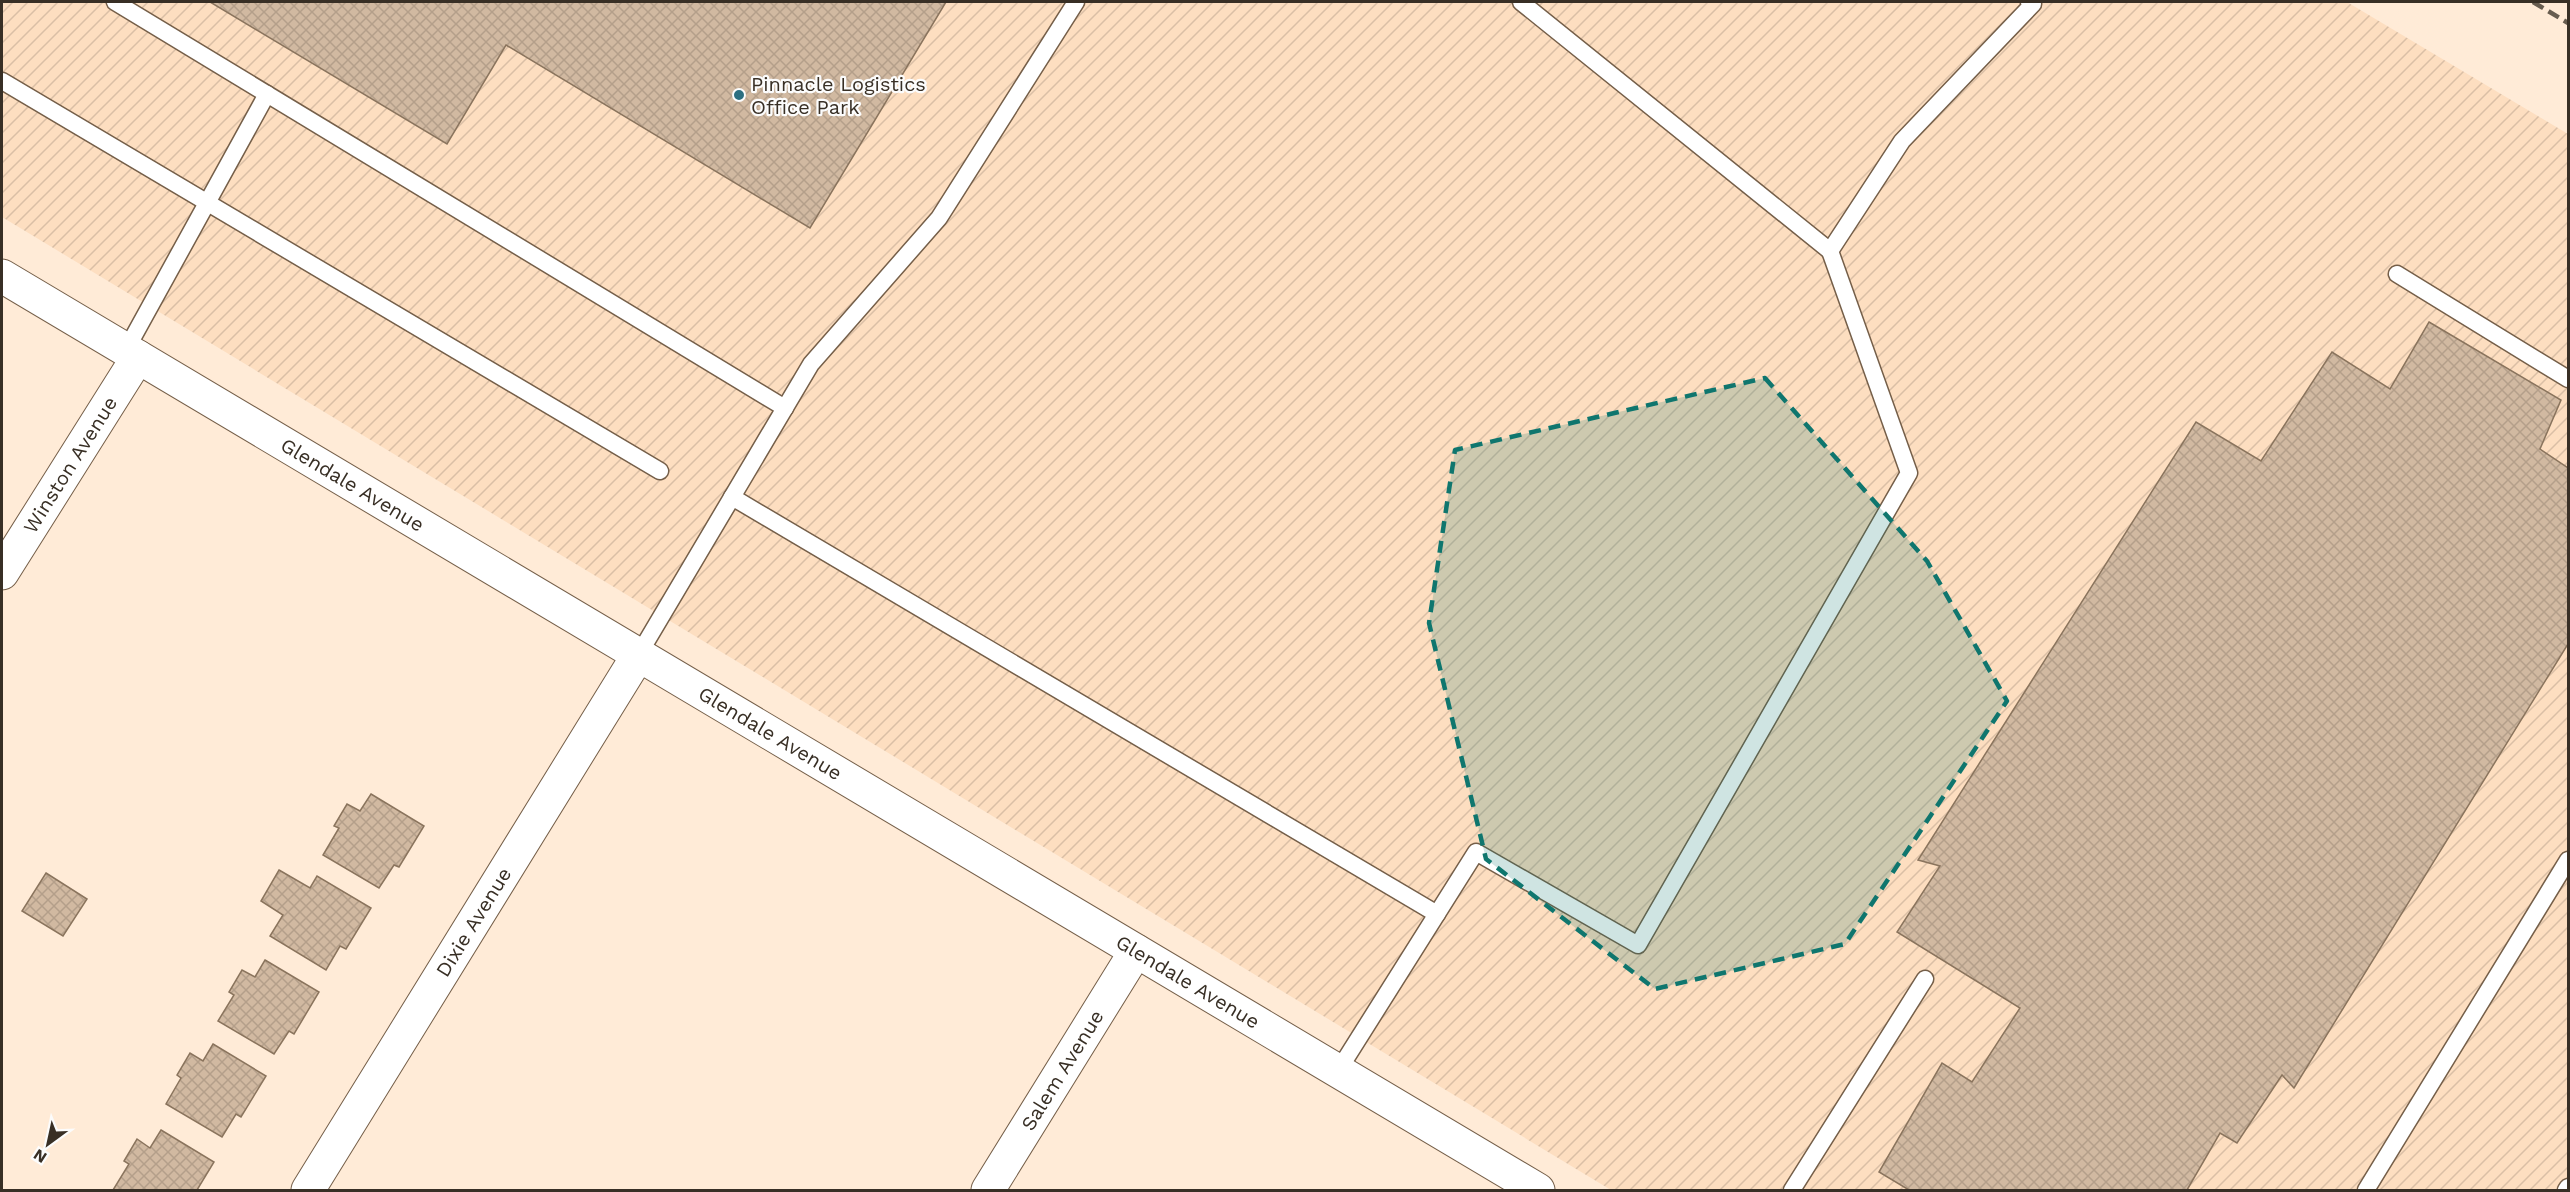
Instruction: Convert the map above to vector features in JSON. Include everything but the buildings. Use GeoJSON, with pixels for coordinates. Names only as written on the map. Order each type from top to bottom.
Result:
{"type":"FeatureCollection","features":[{"type":"Feature","properties":{"kind":"street","name":"Glendale Avenue"},"geometry":{"type":"LineString","coordinates":[[2,276],[1538,1191]]}},
{"type":"Feature","properties":{"kind":"street","name":"Winston Avenue"},"geometry":{"type":"LineString","coordinates":[[2,573],[132,353]]}},
{"type":"Feature","properties":{"kind":"street","name":"Dixie Avenue"},"geometry":{"type":"LineString","coordinates":[[308,1191],[639,654]]}},
{"type":"Feature","properties":{"kind":"street","name":"Salem Avenue"},"geometry":{"type":"LineString","coordinates":[[988,1191],[1136,951]]}},
{"type":"Feature","properties":{"kind":"lane"},"geometry":{"type":"LineString","coordinates":[[115,2],[785,408]]}},
{"type":"Feature","properties":{"kind":"lane"},"geometry":{"type":"LineString","coordinates":[[639,654],[811,364],[939,218],[1076,2]]}},
{"type":"Feature","properties":{"kind":"lane"},"geometry":{"type":"LineString","coordinates":[[1338,1071],[1476,852],[1638,945],[1909,473],[1830,251],[1521,2]]}},
{"type":"Feature","properties":{"kind":"lane"},"geometry":{"type":"LineString","coordinates":[[1830,251],[1902,141],[2033,4],[2029,2]]}},
{"type":"Feature","properties":{"kind":"lane"},"geometry":{"type":"LineString","coordinates":[[2,81],[660,471]]}},
{"type":"Feature","properties":{"kind":"lane"},"geometry":{"type":"LineString","coordinates":[[132,353],[207,202],[267,94]]}},
{"type":"Feature","properties":{"kind":"lane"},"geometry":{"type":"LineString","coordinates":[[2397,274],[2568,379]]}},
{"type":"Feature","properties":{"kind":"lane"},"geometry":{"type":"LineString","coordinates":[[732,497],[1437,914]]}},
{"type":"Feature","properties":{"kind":"lane"},"geometry":{"type":"LineString","coordinates":[[2366,1191],[2568,860]]}},
{"type":"Feature","properties":{"kind":"lane"},"geometry":{"type":"LineString","coordinates":[[1792,1191],[1925,979]]}},
{"type":"Feature","properties":{"kind":"highlighted area"},"geometry":{"type":"Polygon","coordinates":[[[1765,378],[1927,561],[2007,701],[1845,944],[1655,989],[1486,859],[1429,623],[1455,450],[1765,378]]]}},
{"type":"Feature","properties":{"kind":"shaded area"},"geometry":{"type":"Polygon","coordinates":[[[2,2],[2347,2],[2568,134],[2568,1190],[1611,1190],[2,217],[2,2]]]}},
{"type":"Feature","properties":{"kind":"railway"},"geometry":{"type":"LineString","coordinates":[[2533,2],[2568,23]]}},
{"type":"Feature","properties":{"kind":"place","name":"Pinnacle Logistics Office Park"},"geometry":{"type":"Point","coordinates":[739,95]}}]}
